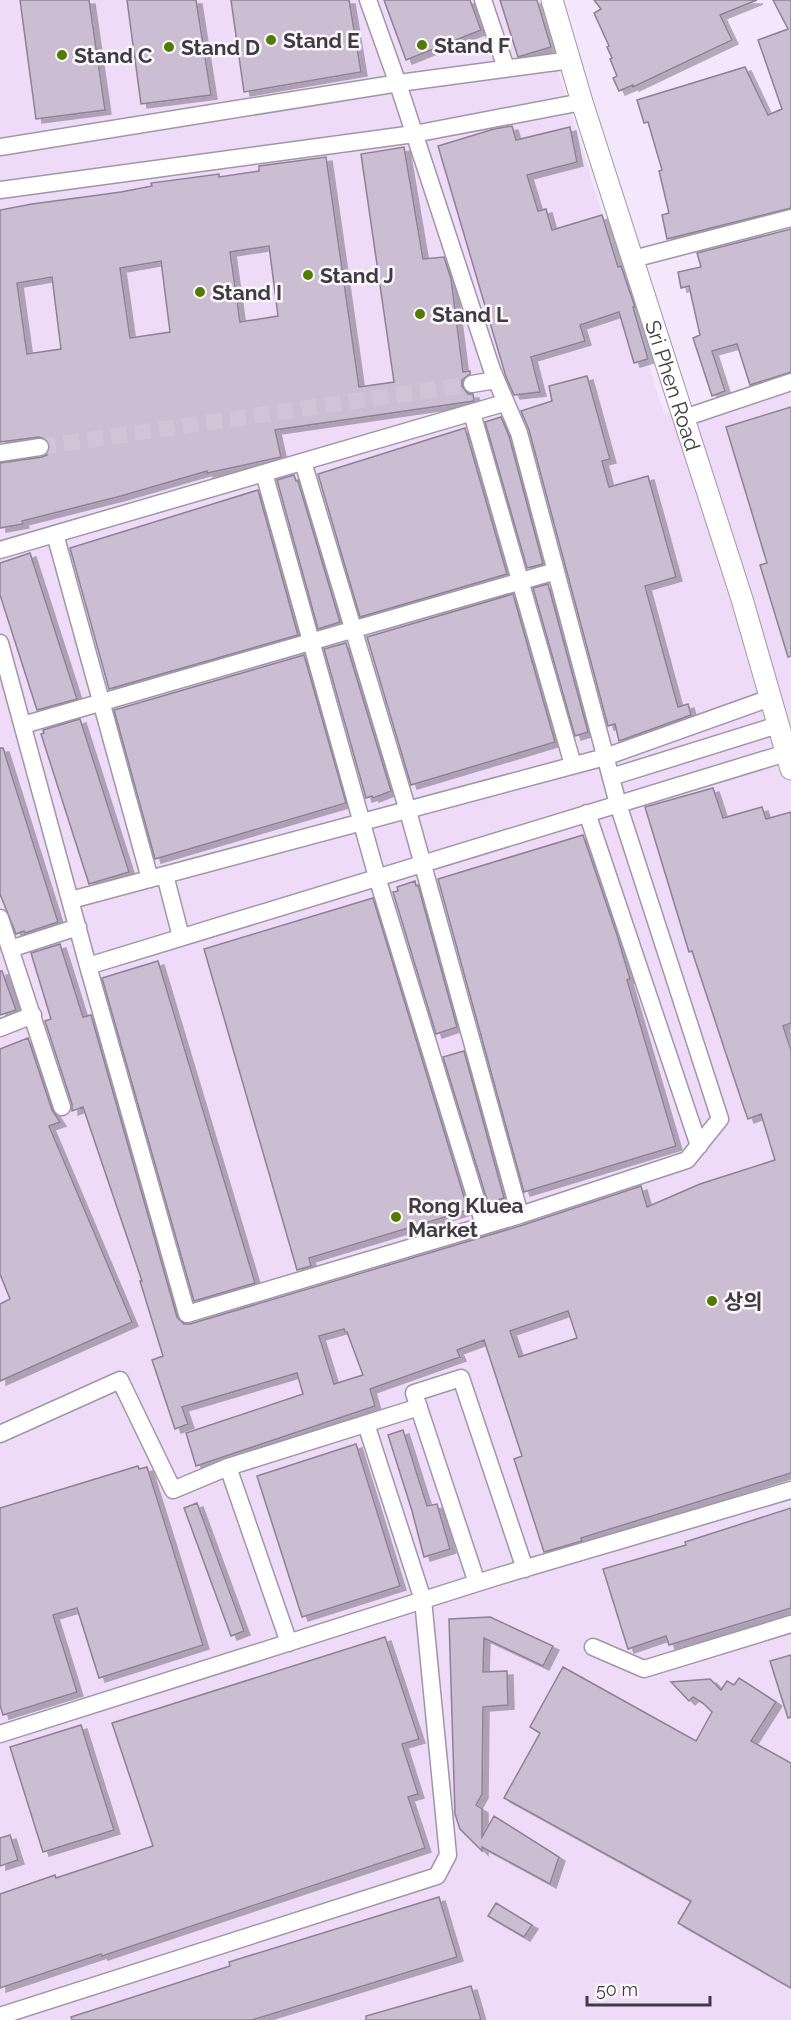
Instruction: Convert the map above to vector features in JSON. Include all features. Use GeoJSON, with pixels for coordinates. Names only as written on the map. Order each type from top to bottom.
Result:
{"type":"FeatureCollection","features":[{"type":"Feature","properties":{"kind":"main road","name":"Sri Phen Road"},"geometry":{"type":"LineString","coordinates":[[552,0],[582,102],[742,599],[789,761]]}},
{"type":"Feature","properties":{"kind":"street"},"geometry":{"type":"LineString","coordinates":[[0,643],[88,966],[188,1314],[520,1215],[687,1160],[720,1119],[618,804],[519,433],[496,380],[368,0]]}},
{"type":"Feature","properties":{"kind":"street"},"geometry":{"type":"LineString","coordinates":[[483,0],[507,68]]}},
{"type":"Feature","properties":{"kind":"street"},"geometry":{"type":"LineString","coordinates":[[0,147],[398,84],[571,60]]}},
{"type":"Feature","properties":{"kind":"street"},"geometry":{"type":"LineString","coordinates":[[0,190],[414,134],[582,102]]}},
{"type":"Feature","properties":{"kind":"street"},"geometry":{"type":"LineString","coordinates":[[633,259],[791,218]]}},
{"type":"Feature","properties":{"kind":"street"},"geometry":{"type":"LineString","coordinates":[[472,384],[496,380]]}},
{"type":"Feature","properties":{"kind":"street"},"geometry":{"type":"LineString","coordinates":[[684,418],[791,382]]}},
{"type":"Feature","properties":{"kind":"street"},"geometry":{"type":"LineString","coordinates":[[0,550],[504,402]]}},
{"type":"Feature","properties":{"kind":"street"},"geometry":{"type":"LineString","coordinates":[[472,413],[573,765]]}},
{"type":"Feature","properties":{"kind":"street"},"geometry":{"type":"LineString","coordinates":[[0,453],[40,447]]}},
{"type":"Feature","properties":{"kind":"street"},"geometry":{"type":"LineString","coordinates":[[303,462],[408,811],[520,1215]]}},
{"type":"Feature","properties":{"kind":"street"},"geometry":{"type":"LineString","coordinates":[[264,473],[377,877],[484,1225]]}},
{"type":"Feature","properties":{"kind":"street"},"geometry":{"type":"LineString","coordinates":[[55,534],[101,703],[157,877],[181,937]]}},
{"type":"Feature","properties":{"kind":"street"},"geometry":{"type":"LineString","coordinates":[[23,725],[556,571]]}},
{"type":"Feature","properties":{"kind":"street"},"geometry":{"type":"LineString","coordinates":[[71,900],[362,824],[605,757],[770,698]]}},
{"type":"Feature","properties":{"kind":"street"},"geometry":{"type":"LineString","coordinates":[[611,777],[778,725]]}},
{"type":"Feature","properties":{"kind":"street"},"geometry":{"type":"LineString","coordinates":[[88,966],[587,813],[789,761]]}},
{"type":"Feature","properties":{"kind":"street"},"geometry":{"type":"LineString","coordinates":[[587,813],[699,1146]]}},
{"type":"Feature","properties":{"kind":"street"},"geometry":{"type":"LineString","coordinates":[[0,918],[62,1107]]}},
{"type":"Feature","properties":{"kind":"street"},"geometry":{"type":"LineString","coordinates":[[10,949],[78,927]]}},
{"type":"Feature","properties":{"kind":"street"},"geometry":{"type":"LineString","coordinates":[[0,1028],[33,1015]]}},
{"type":"Feature","properties":{"kind":"street"},"geometry":{"type":"LineString","coordinates":[[477,1583],[414,1393],[461,1378],[525,1569]]}},
{"type":"Feature","properties":{"kind":"street"},"geometry":{"type":"LineString","coordinates":[[0,1434],[120,1380],[173,1490],[228,1467],[419,1407]]}},
{"type":"Feature","properties":{"kind":"street"},"geometry":{"type":"LineString","coordinates":[[0,2016],[437,1876],[448,1855],[423,1600],[366,1424]]}},
{"type":"Feature","properties":{"kind":"street"},"geometry":{"type":"LineString","coordinates":[[228,1467],[289,1643]]}},
{"type":"Feature","properties":{"kind":"street"},"geometry":{"type":"LineString","coordinates":[[0,1734],[477,1583],[791,1490]]}},
{"type":"Feature","properties":{"kind":"street"},"geometry":{"type":"LineString","coordinates":[[593,1647],[644,1669],[791,1624]]}},
{"type":"Feature","properties":{"kind":"shaded area","name":"Rong Kluea Market"},"geometry":{"type":"Polygon","coordinates":[[[0,0],[536,0],[664,414],[791,390],[791,2020],[0,2020],[0,0]]]}},
{"type":"Feature","properties":{"kind":"building","name":"Stand C"},"geometry":{"type":"Polygon","coordinates":[[[20,0],[89,0],[105,110],[36,119],[20,0]]]}},
{"type":"Feature","properties":{"kind":"building","name":"Stand D"},"geometry":{"type":"Polygon","coordinates":[[[127,0],[196,0],[211,95],[141,104],[127,0]]]}},
{"type":"Feature","properties":{"kind":"building"},"geometry":{"type":"Polygon","coordinates":[[[231,0],[349,0],[361,72],[244,92],[231,0]]]}},
{"type":"Feature","properties":{"kind":"building","name":"Stand F"},"geometry":{"type":"Polygon","coordinates":[[[384,0],[470,0],[481,30],[406,60],[384,0]]]}},
{"type":"Feature","properties":{"kind":"building"},"geometry":{"type":"Polygon","coordinates":[[[500,0],[537,0],[551,47],[518,57],[500,0]]]}},
{"type":"Feature","properties":{"kind":"building"},"geometry":{"type":"Polygon","coordinates":[[[594,0],[757,0],[720,15],[732,40],[633,87],[633,85],[619,91],[613,78],[617,76],[610,59],[612,58],[607,47],[609,46],[594,13],[601,9],[594,0]]]}},
{"type":"Feature","properties":{"kind":"building"},"geometry":{"type":"Polygon","coordinates":[[[773,0],[791,0],[791,208],[667,239],[662,215],[669,213],[659,171],[662,170],[648,122],[644,123],[637,100],[745,67],[768,115],[782,109],[758,40],[788,29],[773,0]]]}},
{"type":"Feature","properties":{"kind":"building"},"geometry":{"type":"Polygon","coordinates":[[[512,126],[516,140],[570,127],[577,162],[527,175],[538,211],[546,209],[552,230],[602,215],[618,267],[621,266],[635,307],[633,307],[648,359],[634,363],[619,312],[580,325],[585,341],[531,357],[540,392],[514,395],[506,377],[438,146],[494,129],[512,126]]]}},
{"type":"Feature","properties":{"kind":"building"},"geometry":{"type":"Polygon","coordinates":[[[404,147],[423,259],[444,257],[451,279],[463,372],[470,371],[470,374],[462,380],[462,386],[468,394],[473,394],[474,401],[275,430],[281,457],[207,473],[207,471],[22,521],[23,524],[0,528],[0,463],[42,457],[47,455],[50,446],[48,440],[39,437],[0,442],[0,210],[121,192],[152,186],[151,183],[259,171],[259,166],[326,157],[359,387],[394,382],[361,154],[404,147]],[[269,246],[230,252],[240,322],[278,316],[269,246]],[[161,261],[120,268],[130,338],[170,332],[161,261]],[[52,277],[17,283],[27,354],[61,349],[52,277]]]}},
{"type":"Feature","properties":{"kind":"building"},"geometry":{"type":"Polygon","coordinates":[[[791,229],[791,372],[750,385],[737,344],[712,351],[725,391],[712,396],[693,338],[700,335],[689,286],[681,288],[678,272],[701,267],[697,253],[791,229]]]}},
{"type":"Feature","properties":{"kind":"building"},"geometry":{"type":"Polygon","coordinates":[[[587,376],[610,459],[602,461],[609,487],[648,476],[676,577],[645,586],[678,707],[688,704],[691,715],[619,741],[615,724],[608,726],[529,430],[521,411],[552,401],[549,386],[587,376]]]}},
{"type":"Feature","properties":{"kind":"building"},"geometry":{"type":"Polygon","coordinates":[[[791,407],[791,656],[788,657],[760,565],[767,563],[726,427],[791,407]]]}},
{"type":"Feature","properties":{"kind":"building"},"geometry":{"type":"Polygon","coordinates":[[[501,417],[509,436],[543,564],[527,568],[485,422],[501,417]]]}},
{"type":"Feature","properties":{"kind":"building"},"geometry":{"type":"Polygon","coordinates":[[[465,428],[507,574],[360,617],[318,474],[465,428]]]}},
{"type":"Feature","properties":{"kind":"building"},"geometry":{"type":"Polygon","coordinates":[[[294,475],[298,481],[340,622],[318,629],[277,480],[294,475]]]}},
{"type":"Feature","properties":{"kind":"building"},"geometry":{"type":"Polygon","coordinates":[[[258,490],[298,635],[109,689],[70,548],[258,490]]]}},
{"type":"Feature","properties":{"kind":"building"},"geometry":{"type":"Polygon","coordinates":[[[30,553],[77,699],[37,710],[0,595],[0,563],[30,553]]]}},
{"type":"Feature","properties":{"kind":"building"},"geometry":{"type":"Polygon","coordinates":[[[548,584],[588,732],[575,736],[533,588],[548,584]]]}},
{"type":"Feature","properties":{"kind":"building"},"geometry":{"type":"Polygon","coordinates":[[[513,594],[555,742],[411,785],[367,637],[513,594]]]}},
{"type":"Feature","properties":{"kind":"building"},"geometry":{"type":"Polygon","coordinates":[[[346,643],[391,791],[373,798],[372,796],[366,798],[324,649],[346,643]]]}},
{"type":"Feature","properties":{"kind":"building"},"geometry":{"type":"Polygon","coordinates":[[[304,655],[346,803],[155,859],[114,710],[304,655]]]}},
{"type":"Feature","properties":{"kind":"building"},"geometry":{"type":"Polygon","coordinates":[[[80,719],[129,872],[89,884],[41,734],[44,733],[43,730],[80,719]]]}},
{"type":"Feature","properties":{"kind":"building"},"geometry":{"type":"Polygon","coordinates":[[[0,748],[3,748],[58,922],[16,934],[0,894],[0,748]]]}},
{"type":"Feature","properties":{"kind":"building"},"geometry":{"type":"Polygon","coordinates":[[[713,788],[723,818],[762,807],[766,819],[791,812],[791,1023],[783,1026],[791,1050],[791,1473],[581,1538],[582,1541],[544,1552],[514,1459],[522,1456],[484,1340],[457,1350],[460,1357],[370,1389],[375,1406],[196,1466],[186,1433],[303,1394],[297,1373],[182,1407],[188,1424],[175,1429],[152,1360],[163,1356],[140,1281],[142,1281],[83,1107],[72,1111],[72,1104],[45,1021],[51,1019],[31,953],[60,944],[83,1017],[91,1015],[177,1317],[184,1324],[190,1324],[523,1225],[641,1186],[647,1207],[700,1184],[775,1160],[761,1114],[748,1119],[692,951],[689,952],[645,807],[713,788]],[[568,1311],[510,1331],[519,1357],[577,1338],[568,1311]],[[344,1329],[319,1336],[334,1384],[363,1375],[344,1329]]]}},
{"type":"Feature","properties":{"kind":"building"},"geometry":{"type":"Polygon","coordinates":[[[583,835],[617,935],[630,979],[627,980],[676,1146],[524,1192],[438,879],[583,835]]]}},
{"type":"Feature","properties":{"kind":"building"},"geometry":{"type":"Polygon","coordinates":[[[415,881],[457,1027],[436,1034],[393,892],[398,891],[397,887],[415,881]]]}},
{"type":"Feature","properties":{"kind":"building"},"geometry":{"type":"Polygon","coordinates":[[[373,898],[468,1210],[309,1258],[311,1266],[297,1270],[204,949],[373,898]]]}},
{"type":"Feature","properties":{"kind":"building"},"geometry":{"type":"Polygon","coordinates":[[[158,961],[255,1283],[194,1301],[102,978],[158,961]]]}},
{"type":"Feature","properties":{"kind":"building"},"geometry":{"type":"Polygon","coordinates":[[[0,971],[2,971],[16,1010],[0,1015],[0,971]]]}},
{"type":"Feature","properties":{"kind":"building"},"geometry":{"type":"Polygon","coordinates":[[[28,1038],[52,1110],[60,1122],[49,1126],[132,1322],[0,1381],[0,1304],[10,1299],[0,1274],[0,1049],[28,1038]]]}},
{"type":"Feature","properties":{"kind":"building"},"geometry":{"type":"Polygon","coordinates":[[[464,1051],[504,1198],[488,1203],[443,1057],[464,1051]]]}},
{"type":"Feature","properties":{"kind":"building"},"geometry":{"type":"Polygon","coordinates":[[[403,1430],[427,1506],[437,1504],[450,1549],[424,1557],[388,1435],[403,1430]]]}},
{"type":"Feature","properties":{"kind":"building"},"geometry":{"type":"Polygon","coordinates":[[[356,1444],[400,1586],[302,1617],[257,1476],[356,1444]]]}},
{"type":"Feature","properties":{"kind":"building"},"geometry":{"type":"Polygon","coordinates":[[[138,1466],[139,1469],[147,1467],[203,1645],[99,1678],[77,1608],[53,1615],[77,1692],[3,1715],[0,1705],[0,1508],[138,1466]]]}},
{"type":"Feature","properties":{"kind":"building"},"geometry":{"type":"Polygon","coordinates":[[[197,1503],[244,1631],[231,1636],[184,1508],[197,1503]]]}},
{"type":"Feature","properties":{"kind":"building"},"geometry":{"type":"Polygon","coordinates":[[[791,1508],[791,1608],[669,1645],[666,1636],[628,1649],[603,1569],[686,1545],[685,1542],[791,1508]]]}},
{"type":"Feature","properties":{"kind":"building"},"geometry":{"type":"Polygon","coordinates":[[[490,1617],[553,1646],[543,1666],[484,1638],[483,1672],[507,1671],[508,1705],[483,1707],[482,1794],[476,1805],[482,1809],[482,1837],[494,1816],[559,1857],[550,1884],[482,1847],[482,1851],[460,1829],[455,1814],[449,1619],[490,1617]]]}},
{"type":"Feature","properties":{"kind":"building"},"geometry":{"type":"Polygon","coordinates":[[[385,1637],[419,1739],[402,1744],[418,1794],[408,1797],[425,1848],[0,1988],[0,1894],[153,1846],[112,1723],[385,1637]]]}},
{"type":"Feature","properties":{"kind":"building"},"geometry":{"type":"Polygon","coordinates":[[[791,1655],[791,1717],[788,1718],[770,1661],[791,1655]]]}},
{"type":"Feature","properties":{"kind":"building"},"geometry":{"type":"Polygon","coordinates":[[[563,1667],[696,1741],[712,1712],[693,1697],[689,1701],[671,1682],[710,1679],[721,1690],[727,1681],[734,1685],[739,1678],[776,1702],[751,1741],[791,1763],[791,1988],[678,1923],[691,1901],[504,1798],[540,1733],[530,1727],[563,1667]]]}},
{"type":"Feature","properties":{"kind":"building"},"geometry":{"type":"Polygon","coordinates":[[[81,1725],[114,1830],[43,1852],[10,1747],[81,1725]]]}},
{"type":"Feature","properties":{"kind":"building"},"geometry":{"type":"Polygon","coordinates":[[[10,1835],[18,1860],[0,1866],[0,1838],[10,1835]]]}},
{"type":"Feature","properties":{"kind":"building"},"geometry":{"type":"Polygon","coordinates":[[[439,1897],[457,1957],[252,2020],[72,2020],[71,2017],[230,1966],[229,1962],[439,1897]]]}},
{"type":"Feature","properties":{"kind":"building"},"geometry":{"type":"Polygon","coordinates":[[[496,1903],[532,1925],[524,1937],[488,1916],[496,1903]]]}},
{"type":"Feature","properties":{"kind":"building"},"geometry":{"type":"Polygon","coordinates":[[[471,1986],[481,2020],[366,2020],[366,2016],[471,1986]]]}},
{"type":"Feature","properties":{"kind":"tunnel"},"geometry":{"type":"LineString","coordinates":[[40,447],[472,384]]}},
{"type":"Feature","properties":{"kind":"place","name":"Stand E"},"geometry":{"type":"Point","coordinates":[271,40]}},
{"type":"Feature","properties":{"kind":"place","name":"Stand F"},"geometry":{"type":"Point","coordinates":[422,45]}},
{"type":"Feature","properties":{"kind":"place","name":"Stand D"},"geometry":{"type":"Point","coordinates":[169,47]}},
{"type":"Feature","properties":{"kind":"place","name":"Stand C"},"geometry":{"type":"Point","coordinates":[62,55]}},
{"type":"Feature","properties":{"kind":"place","name":"Stand J"},"geometry":{"type":"Point","coordinates":[308,275]}},
{"type":"Feature","properties":{"kind":"place","name":"Stand I"},"geometry":{"type":"Point","coordinates":[200,292]}},
{"type":"Feature","properties":{"kind":"place","name":"Stand L"},"geometry":{"type":"Point","coordinates":[420,314]}},
{"type":"Feature","properties":{"kind":"place","name":"Rong Kluea Market"},"geometry":{"type":"Point","coordinates":[396,1217]}},
{"type":"Feature","properties":{"kind":"place","name":"상의"},"geometry":{"type":"Point","coordinates":[712,1301]}}]}
